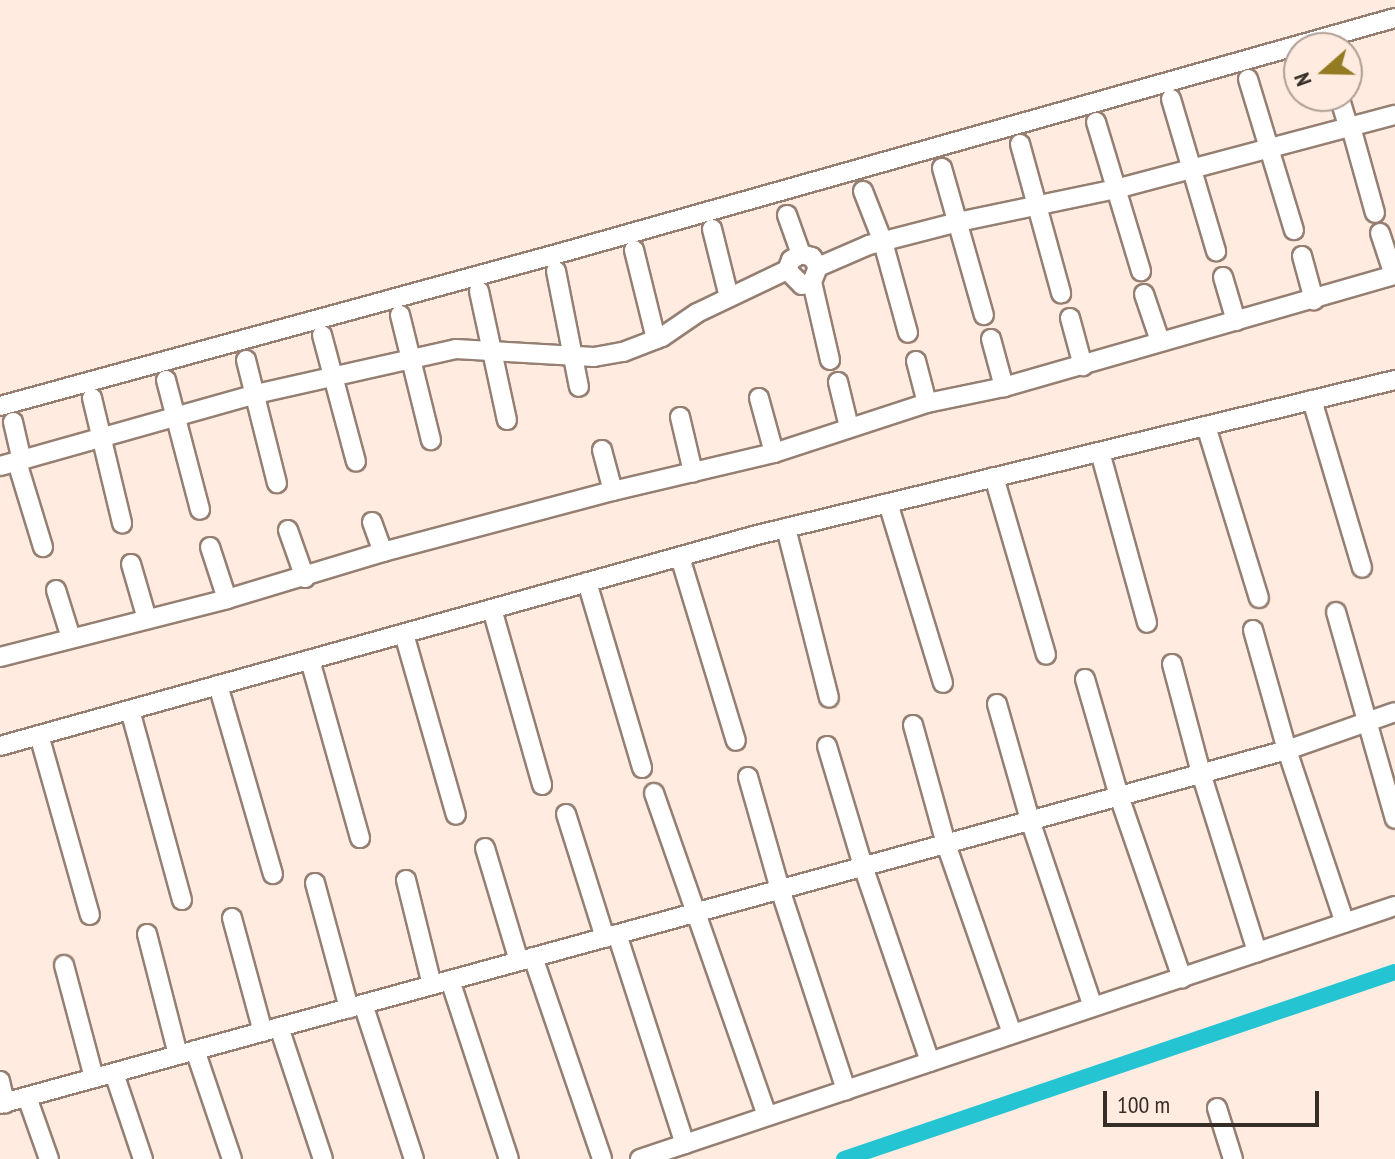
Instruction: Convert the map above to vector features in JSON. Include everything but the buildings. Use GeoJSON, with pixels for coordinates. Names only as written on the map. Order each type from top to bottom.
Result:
{"type":"FeatureCollection","features":[{"type":"Feature","properties":{"kind":"street"},"geometry":{"type":"LineString","coordinates":[[0,406],[564,252],[1395,18]]}},
{"type":"Feature","properties":{"kind":"street"},"geometry":{"type":"LineString","coordinates":[[1248,79],[1294,230]]}},
{"type":"Feature","properties":{"kind":"street"},"geometry":{"type":"LineString","coordinates":[[1171,99],[1216,251]]}},
{"type":"Feature","properties":{"kind":"street"},"geometry":{"type":"LineString","coordinates":[[1344,112],[1375,213]]}},
{"type":"Feature","properties":{"kind":"street"},"geometry":{"type":"LineString","coordinates":[[787,270],[802,285],[815,274],[883,242],[958,222],[1116,189],[1395,115]]}},
{"type":"Feature","properties":{"kind":"street"},"geometry":{"type":"LineString","coordinates":[[1096,122],[1141,271]]}},
{"type":"Feature","properties":{"kind":"street"},"geometry":{"type":"LineString","coordinates":[[1020,144],[1061,293]]}},
{"type":"Feature","properties":{"kind":"street"},"geometry":{"type":"LineString","coordinates":[[942,168],[984,315]]}},
{"type":"Feature","properties":{"kind":"street"},"geometry":{"type":"LineString","coordinates":[[863,191],[883,242],[908,333]]}},
{"type":"Feature","properties":{"kind":"street"},"geometry":{"type":"LineString","coordinates":[[787,215],[801,254]]}},
{"type":"Feature","properties":{"kind":"street"},"geometry":{"type":"LineString","coordinates":[[712,229],[729,297]]}},
{"type":"Feature","properties":{"kind":"street"},"geometry":{"type":"LineString","coordinates":[[0,657],[305,578],[383,552],[613,491],[774,453],[927,403],[1083,366],[1160,341],[1314,300],[1394,275],[1380,233]]}},
{"type":"Feature","properties":{"kind":"street"},"geometry":{"type":"LineString","coordinates":[[634,250],[656,339]]}},
{"type":"Feature","properties":{"kind":"street"},"geometry":{"type":"LineString","coordinates":[[13,463],[256,394],[456,349],[594,357],[623,352],[656,339],[729,297],[787,270],[791,260],[801,254],[812,257],[830,360]]}},
{"type":"Feature","properties":{"kind":"street"},"geometry":{"type":"LineString","coordinates":[[1302,256],[1314,300]]}},
{"type":"Feature","properties":{"kind":"street"},"geometry":{"type":"LineString","coordinates":[[556,271],[579,387]]}},
{"type":"Feature","properties":{"kind":"street"},"geometry":{"type":"LineString","coordinates":[[1223,277],[1236,321]]}},
{"type":"Feature","properties":{"kind":"street"},"geometry":{"type":"LineString","coordinates":[[479,291],[489,349],[507,420]]}},
{"type":"Feature","properties":{"kind":"street"},"geometry":{"type":"LineString","coordinates":[[1144,294],[1160,341]]}},
{"type":"Feature","properties":{"kind":"street"},"geometry":{"type":"LineString","coordinates":[[400,315],[431,440]]}},
{"type":"Feature","properties":{"kind":"street"},"geometry":{"type":"LineString","coordinates":[[1070,318],[1083,366]]}},
{"type":"Feature","properties":{"kind":"street"},"geometry":{"type":"LineString","coordinates":[[322,335],[356,462]]}},
{"type":"Feature","properties":{"kind":"street"},"geometry":{"type":"LineString","coordinates":[[991,339],[1004,387]]}},
{"type":"Feature","properties":{"kind":"street"},"geometry":{"type":"LineString","coordinates":[[246,360],[277,483]]}},
{"type":"Feature","properties":{"kind":"street"},"geometry":{"type":"LineString","coordinates":[[916,361],[927,403]]}},
{"type":"Feature","properties":{"kind":"street"},"geometry":{"type":"LineString","coordinates":[[166,380],[200,510]]}},
{"type":"Feature","properties":{"kind":"street"},"geometry":{"type":"LineString","coordinates":[[0,746],[786,528],[1395,380]]}},
{"type":"Feature","properties":{"kind":"street"},"geometry":{"type":"LineString","coordinates":[[838,382],[849,427]]}},
{"type":"Feature","properties":{"kind":"street"},"geometry":{"type":"LineString","coordinates":[[92,398],[122,523]]}},
{"type":"Feature","properties":{"kind":"street"},"geometry":{"type":"LineString","coordinates":[[759,398],[774,453]]}},
{"type":"Feature","properties":{"kind":"street"},"geometry":{"type":"LineString","coordinates":[[1312,400],[1362,568]]}},
{"type":"Feature","properties":{"kind":"street"},"geometry":{"type":"LineString","coordinates":[[680,417],[693,472]]}},
{"type":"Feature","properties":{"kind":"street"},"geometry":{"type":"LineString","coordinates":[[13,422],[13,463],[43,547]]}},
{"type":"Feature","properties":{"kind":"street"},"geometry":{"type":"LineString","coordinates":[[1206,426],[1259,598]]}},
{"type":"Feature","properties":{"kind":"street"},"geometry":{"type":"LineString","coordinates":[[602,450],[613,491]]}},
{"type":"Feature","properties":{"kind":"street"},"geometry":{"type":"LineString","coordinates":[[1100,452],[1147,623]]}},
{"type":"Feature","properties":{"kind":"street"},"geometry":{"type":"LineString","coordinates":[[994,477],[1046,655]]}},
{"type":"Feature","properties":{"kind":"street"},"geometry":{"type":"LineString","coordinates":[[888,503],[943,683]]}},
{"type":"Feature","properties":{"kind":"street"},"geometry":{"type":"LineString","coordinates":[[372,522],[383,552]]}},
{"type":"Feature","properties":{"kind":"street"},"geometry":{"type":"LineString","coordinates":[[786,528],[829,698]]}},
{"type":"Feature","properties":{"kind":"street"},"geometry":{"type":"LineString","coordinates":[[288,530],[305,578]]}},
{"type":"Feature","properties":{"kind":"street"},"geometry":{"type":"LineString","coordinates":[[210,547],[227,599]]}},
{"type":"Feature","properties":{"kind":"street"},"geometry":{"type":"LineString","coordinates":[[680,557],[736,741]]}},
{"type":"Feature","properties":{"kind":"street"},"geometry":{"type":"LineString","coordinates":[[131,564],[147,619]]}},
{"type":"Feature","properties":{"kind":"street"},"geometry":{"type":"LineString","coordinates":[[587,582],[642,768]]}},
{"type":"Feature","properties":{"kind":"street"},"geometry":{"type":"LineString","coordinates":[[56,590],[71,638]]}},
{"type":"Feature","properties":{"kind":"street"},"geometry":{"type":"LineString","coordinates":[[492,609],[542,785]]}},
{"type":"Feature","properties":{"kind":"street"},"geometry":{"type":"LineString","coordinates":[[1336,612],[1395,819]]}},
{"type":"Feature","properties":{"kind":"street"},"geometry":{"type":"LineString","coordinates":[[1253,630],[1287,750],[1345,923]]}},
{"type":"Feature","properties":{"kind":"street"},"geometry":{"type":"LineString","coordinates":[[404,634],[456,815]]}},
{"type":"Feature","properties":{"kind":"street"},"geometry":{"type":"LineString","coordinates":[[310,660],[360,838]]}},
{"type":"Feature","properties":{"kind":"street"},"geometry":{"type":"LineString","coordinates":[[1172,664],[1201,773],[1257,952]]}},
{"type":"Feature","properties":{"kind":"street"},"geometry":{"type":"LineString","coordinates":[[1085,679],[1119,796],[1182,978]]}},
{"type":"Feature","properties":{"kind":"street"},"geometry":{"type":"LineString","coordinates":[[218,685],[273,874]]}},
{"type":"Feature","properties":{"kind":"street"},"geometry":{"type":"LineString","coordinates":[[997,704],[1030,820],[1093,1007]]}},
{"type":"Feature","properties":{"kind":"street"},"geometry":{"type":"LineString","coordinates":[[130,710],[182,900]]}},
{"type":"Feature","properties":{"kind":"street"},"geometry":{"type":"LineString","coordinates":[[0,1081],[3,1104],[1287,750],[1395,712]]}},
{"type":"Feature","properties":{"kind":"street"},"geometry":{"type":"LineString","coordinates":[[913,725],[946,844],[1012,1034]]}},
{"type":"Feature","properties":{"kind":"street"},"geometry":{"type":"LineString","coordinates":[[39,735],[90,915]]}},
{"type":"Feature","properties":{"kind":"street"},"geometry":{"type":"LineString","coordinates":[[827,746],[863,866],[930,1062]]}},
{"type":"Feature","properties":{"kind":"street"},"geometry":{"type":"LineString","coordinates":[[748,777],[780,889],[846,1090]]}},
{"type":"Feature","properties":{"kind":"street"},"geometry":{"type":"LineString","coordinates":[[654,793],[767,1116]]}},
{"type":"Feature","properties":{"kind":"street"},"geometry":{"type":"LineString","coordinates":[[566,814],[685,1144]]}},
{"type":"Feature","properties":{"kind":"street"},"geometry":{"type":"LineString","coordinates":[[485,848],[602,1159]]}},
{"type":"Feature","properties":{"kind":"street"},"geometry":{"type":"LineString","coordinates":[[406,880],[441,983],[509,1159]]}},
{"type":"Feature","properties":{"kind":"street"},"geometry":{"type":"LineString","coordinates":[[315,883],[356,1006],[414,1159]]}},
{"type":"Feature","properties":{"kind":"street"},"geometry":{"type":"LineString","coordinates":[[640,1159],[1395,906]]}},
{"type":"Feature","properties":{"kind":"street"},"geometry":{"type":"LineString","coordinates":[[232,918],[271,1029],[323,1159]]}},
{"type":"Feature","properties":{"kind":"street"},"geometry":{"type":"LineString","coordinates":[[147,934],[187,1053],[232,1159]]}},
{"type":"Feature","properties":{"kind":"street"},"geometry":{"type":"LineString","coordinates":[[64,965],[94,1078]]}},
{"type":"Feature","properties":{"kind":"street"},"geometry":{"type":"LineString","coordinates":[[114,1073],[143,1159]]}},
{"type":"Feature","properties":{"kind":"street"},"geometry":{"type":"LineString","coordinates":[[27,1097],[49,1159]]}},
{"type":"Feature","properties":{"kind":"street"},"geometry":{"type":"LineString","coordinates":[[1217,1108],[1233,1159]]}},
{"type":"Feature","properties":{"kind":"waterway"},"geometry":{"type":"LineString","coordinates":[[844,1159],[1395,972]]}}]}
